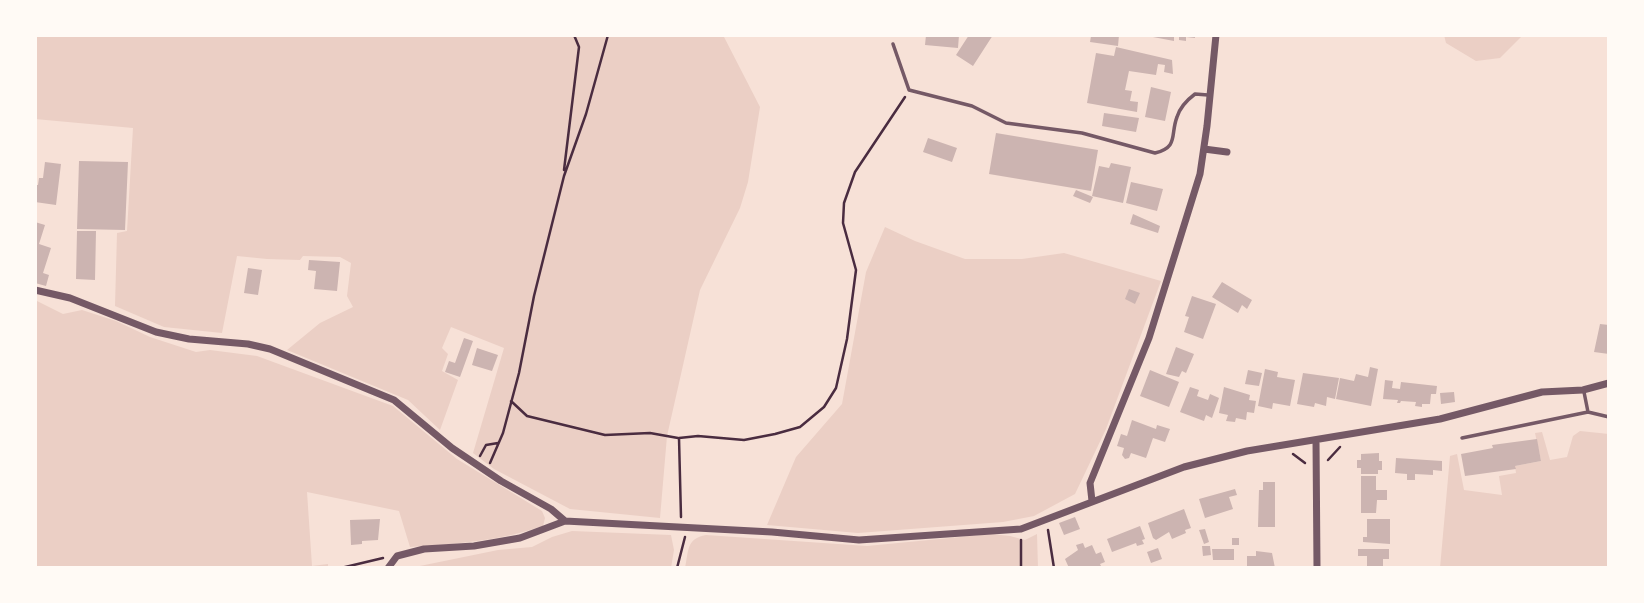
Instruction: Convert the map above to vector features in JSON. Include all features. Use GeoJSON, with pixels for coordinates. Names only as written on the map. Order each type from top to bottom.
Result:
{"type":"FeatureCollection","features":[{"type":"Feature","properties":{"kind":"street"},"geometry":{"type":"LineString","coordinates":[[1092,501],[1090,483],[1149,338],[1200,174],[1216,35]]}},
{"type":"Feature","properties":{"kind":"street"},"geometry":{"type":"LineString","coordinates":[[1204,149],[1227,152]]}},
{"type":"Feature","properties":{"kind":"street"},"geometry":{"type":"LineString","coordinates":[[35,290],[70,298],[156,332],[270,349],[394,400],[452,448],[501,481],[551,509],[565,521]]}},
{"type":"Feature","properties":{"kind":"street"},"geometry":{"type":"LineString","coordinates":[[388,568],[397,556],[424,549],[474,546],[520,538],[565,521],[859,540],[1021,529],[1184,467],[1247,452],[1440,419],[1542,391],[1583,390],[1609,383]]}},
{"type":"Feature","properties":{"kind":"street"},"geometry":{"type":"LineString","coordinates":[[1316,440],[1317,568]]}},
{"type":"Feature","properties":{"kind":"lane"},"geometry":{"type":"LineString","coordinates":[[893,44],[909,90],[972,106],[1006,124],[1082,133],[1155,153],[1170,146],[1176,118],[1188,99],[1195,94],[1211,95]]}},
{"type":"Feature","properties":{"kind":"lane"},"geometry":{"type":"LineString","coordinates":[[1583,390],[1588,412]]}},
{"type":"Feature","properties":{"kind":"lane"},"geometry":{"type":"LineString","coordinates":[[1462,438],[1588,412],[1609,416]]}},
{"type":"Feature","properties":{"kind":"path"},"geometry":{"type":"LineString","coordinates":[[564,176],[579,47],[574,35]]}},
{"type":"Feature","properties":{"kind":"path"},"geometry":{"type":"LineString","coordinates":[[487,470],[519,373],[534,296],[564,176],[586,114],[608,35]]}},
{"type":"Feature","properties":{"kind":"path"},"geometry":{"type":"LineString","coordinates":[[511,401],[527,416],[605,435],[650,433],[679,438],[698,436],[744,440],[800,427],[824,407],[836,388],[847,340],[856,270],[843,223],[844,203],[855,172],[909,90]]}},
{"type":"Feature","properties":{"kind":"path"},"geometry":{"type":"LineString","coordinates":[[677,568],[684,527],[679,438]]}},
{"type":"Feature","properties":{"kind":"path"},"geometry":{"type":"LineString","coordinates":[[477,464],[486,445],[498,443]]}},
{"type":"Feature","properties":{"kind":"path"},"geometry":{"type":"LineString","coordinates":[[1045,520],[1051,536],[1054,568]]}},
{"type":"Feature","properties":{"kind":"path"},"geometry":{"type":"LineString","coordinates":[[1021,529],[1021,568]]}},
{"type":"Feature","properties":{"kind":"path"},"geometry":{"type":"LineString","coordinates":[[341,568],[397,556]]}},
{"type":"Feature","properties":{"kind":"shaded area"},"geometry":{"type":"Polygon","coordinates":[[[35,35],[723,35],[760,107],[748,182],[740,208],[700,290],[667,436],[660,518],[570,509],[494,469],[473,453],[504,348],[451,327],[442,348],[448,354],[442,371],[458,380],[440,430],[408,400],[287,350],[320,323],[353,307],[347,296],[351,263],[340,257],[303,256],[300,260],[237,256],[222,333],[164,327],[115,306],[117,233],[127,231],[133,128],[35,119],[35,35]]]}},
{"type":"Feature","properties":{"kind":"shaded area"},"geometry":{"type":"Polygon","coordinates":[[[1444,35],[1523,35],[1500,58],[1476,61],[1446,43],[1444,35]]]}},
{"type":"Feature","properties":{"kind":"shaded area"},"geometry":{"type":"Polygon","coordinates":[[[885,227],[965,259],[1022,259],[1064,253],[1161,281],[1106,429],[1075,494],[1034,516],[1003,522],[858,533],[767,525],[796,457],[842,404],[866,272],[885,227]]]}},
{"type":"Feature","properties":{"kind":"shaded area"},"geometry":{"type":"Polygon","coordinates":[[[35,300],[63,314],[82,310],[196,352],[210,350],[257,356],[393,406],[457,459],[542,511],[545,518],[543,526],[494,538],[410,547],[399,511],[307,492],[312,566],[328,564],[328,568],[35,568],[35,300]]]}},
{"type":"Feature","properties":{"kind":"shaded area"},"geometry":{"type":"Polygon","coordinates":[[[1580,431],[1609,434],[1609,568],[1440,568],[1450,456],[1457,454],[1464,490],[1502,495],[1499,476],[1516,473],[1515,466],[1541,461],[1535,433],[1542,432],[1550,460],[1567,457],[1573,436],[1580,431]]]}},
{"type":"Feature","properties":{"kind":"shaded area"},"geometry":{"type":"Polygon","coordinates":[[[572,531],[671,535],[674,550],[671,568],[410,568],[498,550],[532,547],[572,531]]]}},
{"type":"Feature","properties":{"kind":"shaded area"},"geometry":{"type":"Polygon","coordinates":[[[991,534],[1025,540],[1037,534],[1038,568],[685,568],[692,542],[706,535],[867,546],[991,534]]]}},
{"type":"Feature","properties":{"kind":"building"},"geometry":{"type":"Polygon","coordinates":[[[926,35],[959,35],[958,48],[925,45],[926,35]]]}},
{"type":"Feature","properties":{"kind":"building"},"geometry":{"type":"Polygon","coordinates":[[[969,35],[993,35],[973,66],[956,55],[969,35]]]}},
{"type":"Feature","properties":{"kind":"building"},"geometry":{"type":"Polygon","coordinates":[[[1119,35],[1118,46],[1090,42],[1091,36],[1119,35]]]}},
{"type":"Feature","properties":{"kind":"building"},"geometry":{"type":"Polygon","coordinates":[[[1174,35],[1174,41],[1153,37],[1174,35]]]}},
{"type":"Feature","properties":{"kind":"building"},"geometry":{"type":"Polygon","coordinates":[[[1179,35],[1195,35],[1195,38],[1186,37],[1186,41],[1179,40],[1179,35]]]}},
{"type":"Feature","properties":{"kind":"building"},"geometry":{"type":"Polygon","coordinates":[[[1116,47],[1172,60],[1173,74],[1164,72],[1165,65],[1158,64],[1156,75],[1129,71],[1125,90],[1132,91],[1130,101],[1138,102],[1137,112],[1087,103],[1096,53],[1114,56],[1116,47]]]}},
{"type":"Feature","properties":{"kind":"building"},"geometry":{"type":"Polygon","coordinates":[[[1151,87],[1171,92],[1165,121],[1145,117],[1151,87]]]}},
{"type":"Feature","properties":{"kind":"building"},"geometry":{"type":"Polygon","coordinates":[[[1104,113],[1139,118],[1136,132],[1102,126],[1104,113]]]}},
{"type":"Feature","properties":{"kind":"building"},"geometry":{"type":"Polygon","coordinates":[[[996,133],[1098,150],[1091,191],[989,174],[996,133]]]}},
{"type":"Feature","properties":{"kind":"building"},"geometry":{"type":"Polygon","coordinates":[[[928,138],[957,148],[952,162],[923,152],[928,138]]]}},
{"type":"Feature","properties":{"kind":"building"},"geometry":{"type":"Polygon","coordinates":[[[79,161],[128,162],[125,230],[77,229],[79,161]]]}},
{"type":"Feature","properties":{"kind":"building"},"geometry":{"type":"Polygon","coordinates":[[[45,162],[61,164],[56,205],[35,202],[35,185],[38,185],[39,178],[43,178],[45,162]]]}},
{"type":"Feature","properties":{"kind":"building"},"geometry":{"type":"Polygon","coordinates":[[[1111,163],[1131,167],[1123,203],[1092,196],[1099,166],[1109,168],[1111,163]]]}},
{"type":"Feature","properties":{"kind":"building"},"geometry":{"type":"Polygon","coordinates":[[[1131,182],[1163,189],[1157,211],[1126,203],[1131,182]]]}},
{"type":"Feature","properties":{"kind":"building"},"geometry":{"type":"Polygon","coordinates":[[[1076,190],[1093,197],[1090,203],[1073,196],[1076,190]]]}},
{"type":"Feature","properties":{"kind":"building"},"geometry":{"type":"Polygon","coordinates":[[[1133,214],[1160,226],[1158,233],[1130,224],[1133,214]]]}},
{"type":"Feature","properties":{"kind":"building"},"geometry":{"type":"Polygon","coordinates":[[[35,222],[45,225],[39,244],[51,248],[43,273],[49,275],[46,286],[35,283],[35,222]]]}},
{"type":"Feature","properties":{"kind":"building"},"geometry":{"type":"Polygon","coordinates":[[[77,231],[96,231],[95,280],[76,279],[77,231]]]}},
{"type":"Feature","properties":{"kind":"building"},"geometry":{"type":"Polygon","coordinates":[[[309,260],[340,262],[337,291],[314,289],[316,271],[308,270],[309,260]]]}},
{"type":"Feature","properties":{"kind":"building"},"geometry":{"type":"Polygon","coordinates":[[[248,268],[262,270],[258,295],[244,293],[248,268]]]}},
{"type":"Feature","properties":{"kind":"building"},"geometry":{"type":"Polygon","coordinates":[[[1222,282],[1252,300],[1247,309],[1242,305],[1238,313],[1212,297],[1222,282]]]}},
{"type":"Feature","properties":{"kind":"building"},"geometry":{"type":"Polygon","coordinates":[[[1129,289],[1140,293],[1135,304],[1125,299],[1129,289]]]}},
{"type":"Feature","properties":{"kind":"building"},"geometry":{"type":"Polygon","coordinates":[[[1192,296],[1216,304],[1203,339],[1184,332],[1189,317],[1185,316],[1192,296]]]}},
{"type":"Feature","properties":{"kind":"building"},"geometry":{"type":"Polygon","coordinates":[[[1600,324],[1609,325],[1609,354],[1594,352],[1600,324]]]}},
{"type":"Feature","properties":{"kind":"building"},"geometry":{"type":"Polygon","coordinates":[[[464,338],[473,341],[460,377],[445,372],[449,361],[455,363],[464,338]]]}},
{"type":"Feature","properties":{"kind":"building"},"geometry":{"type":"Polygon","coordinates":[[[1176,347],[1194,354],[1186,373],[1182,371],[1179,377],[1166,374],[1176,347]]]}},
{"type":"Feature","properties":{"kind":"building"},"geometry":{"type":"Polygon","coordinates":[[[477,348],[498,355],[492,371],[472,365],[477,348]]]}},
{"type":"Feature","properties":{"kind":"building"},"geometry":{"type":"Polygon","coordinates":[[[1370,367],[1378,369],[1371,406],[1336,399],[1340,378],[1354,381],[1356,374],[1368,377],[1370,367]]]}},
{"type":"Feature","properties":{"kind":"building"},"geometry":{"type":"Polygon","coordinates":[[[1265,369],[1278,372],[1277,377],[1295,380],[1290,406],[1273,403],[1272,409],[1258,406],[1265,369]]]}},
{"type":"Feature","properties":{"kind":"building"},"geometry":{"type":"Polygon","coordinates":[[[1150,370],[1179,382],[1169,407],[1140,396],[1150,370]]]}},
{"type":"Feature","properties":{"kind":"building"},"geometry":{"type":"Polygon","coordinates":[[[1248,370],[1262,373],[1259,386],[1245,384],[1248,370]]]}},
{"type":"Feature","properties":{"kind":"building"},"geometry":{"type":"Polygon","coordinates":[[[1303,373],[1339,378],[1335,399],[1327,397],[1326,406],[1315,403],[1314,407],[1297,404],[1303,373]]]}},
{"type":"Feature","properties":{"kind":"building"},"geometry":{"type":"Polygon","coordinates":[[[1385,380],[1393,381],[1392,388],[1400,389],[1401,382],[1437,386],[1436,394],[1431,394],[1430,404],[1422,404],[1422,407],[1415,406],[1416,402],[1397,403],[1398,400],[1383,399],[1385,380]]]}},
{"type":"Feature","properties":{"kind":"building"},"geometry":{"type":"Polygon","coordinates":[[[1190,387],[1199,390],[1197,396],[1208,400],[1210,394],[1219,398],[1212,418],[1206,415],[1204,421],[1180,412],[1190,387]]]}},
{"type":"Feature","properties":{"kind":"building"},"geometry":{"type":"Polygon","coordinates":[[[1224,387],[1250,395],[1249,400],[1256,401],[1254,413],[1247,412],[1246,420],[1236,418],[1235,422],[1226,421],[1228,415],[1219,413],[1224,387]]]}},
{"type":"Feature","properties":{"kind":"building"},"geometry":{"type":"Polygon","coordinates":[[[1454,392],[1455,402],[1441,404],[1440,393],[1454,392]]]}},
{"type":"Feature","properties":{"kind":"building"},"geometry":{"type":"Polygon","coordinates":[[[1132,420],[1156,429],[1157,425],[1170,429],[1165,442],[1153,438],[1146,458],[1131,453],[1129,458],[1125,459],[1122,455],[1124,448],[1117,446],[1121,434],[1127,436],[1132,420]]]}},
{"type":"Feature","properties":{"kind":"building"},"geometry":{"type":"Polygon","coordinates":[[[1537,439],[1541,461],[1515,466],[1516,469],[1465,476],[1461,454],[1493,448],[1492,445],[1537,439]]]}},
{"type":"Feature","properties":{"kind":"building"},"geometry":{"type":"Polygon","coordinates":[[[1379,453],[1382,470],[1378,470],[1378,474],[1361,474],[1361,468],[1357,468],[1357,460],[1361,460],[1361,454],[1379,453]]]}},
{"type":"Feature","properties":{"kind":"building"},"geometry":{"type":"Polygon","coordinates":[[[1396,458],[1442,461],[1442,471],[1433,470],[1433,475],[1415,474],[1415,480],[1407,480],[1407,474],[1395,473],[1396,458]]]}},
{"type":"Feature","properties":{"kind":"building"},"geometry":{"type":"Polygon","coordinates":[[[1361,476],[1376,476],[1376,490],[1387,490],[1387,500],[1377,500],[1376,513],[1361,513],[1361,476]]]}},
{"type":"Feature","properties":{"kind":"building"},"geometry":{"type":"Polygon","coordinates":[[[1263,482],[1275,482],[1275,527],[1258,527],[1259,490],[1263,490],[1263,482]]]}},
{"type":"Feature","properties":{"kind":"building"},"geometry":{"type":"Polygon","coordinates":[[[1235,489],[1237,495],[1229,497],[1233,509],[1205,518],[1199,499],[1235,489]]]}},
{"type":"Feature","properties":{"kind":"building"},"geometry":{"type":"Polygon","coordinates":[[[1184,509],[1191,528],[1185,530],[1186,533],[1172,539],[1169,532],[1156,540],[1153,538],[1148,523],[1184,509]]]}},
{"type":"Feature","properties":{"kind":"building"},"geometry":{"type":"Polygon","coordinates":[[[1075,517],[1080,529],[1064,535],[1059,523],[1075,517]]]}},
{"type":"Feature","properties":{"kind":"building"},"geometry":{"type":"Polygon","coordinates":[[[380,519],[378,540],[351,545],[350,520],[380,519]]]}},
{"type":"Feature","properties":{"kind":"building"},"geometry":{"type":"Polygon","coordinates":[[[1367,519],[1390,519],[1390,544],[1363,542],[1363,537],[1367,537],[1367,519]]]}},
{"type":"Feature","properties":{"kind":"building"},"geometry":{"type":"Polygon","coordinates":[[[1140,526],[1144,544],[1137,546],[1136,543],[1112,552],[1107,539],[1140,526]]]}},
{"type":"Feature","properties":{"kind":"building"},"geometry":{"type":"Polygon","coordinates":[[[1205,529],[1209,542],[1204,544],[1199,530],[1205,529]]]}},
{"type":"Feature","properties":{"kind":"building"},"geometry":{"type":"Polygon","coordinates":[[[1232,538],[1239,538],[1239,545],[1232,545],[1232,538]]]}},
{"type":"Feature","properties":{"kind":"building"},"geometry":{"type":"Polygon","coordinates":[[[1083,543],[1085,548],[1092,545],[1096,554],[1101,552],[1105,562],[1100,564],[1102,568],[1069,568],[1065,559],[1078,550],[1076,545],[1083,543]]]}},
{"type":"Feature","properties":{"kind":"building"},"geometry":{"type":"Polygon","coordinates":[[[1202,546],[1210,546],[1211,555],[1203,556],[1202,546]]]}},
{"type":"Feature","properties":{"kind":"building"},"geometry":{"type":"Polygon","coordinates":[[[1158,548],[1162,559],[1151,563],[1147,552],[1158,548]]]}},
{"type":"Feature","properties":{"kind":"building"},"geometry":{"type":"Polygon","coordinates":[[[1212,549],[1234,549],[1234,560],[1213,560],[1212,549]]]}},
{"type":"Feature","properties":{"kind":"building"},"geometry":{"type":"Polygon","coordinates":[[[1358,549],[1389,549],[1389,559],[1383,559],[1383,568],[1367,568],[1367,556],[1358,556],[1358,549]]]}},
{"type":"Feature","properties":{"kind":"building"},"geometry":{"type":"Polygon","coordinates":[[[1256,551],[1272,553],[1275,568],[1247,568],[1247,556],[1256,556],[1256,551]]]}}]}
